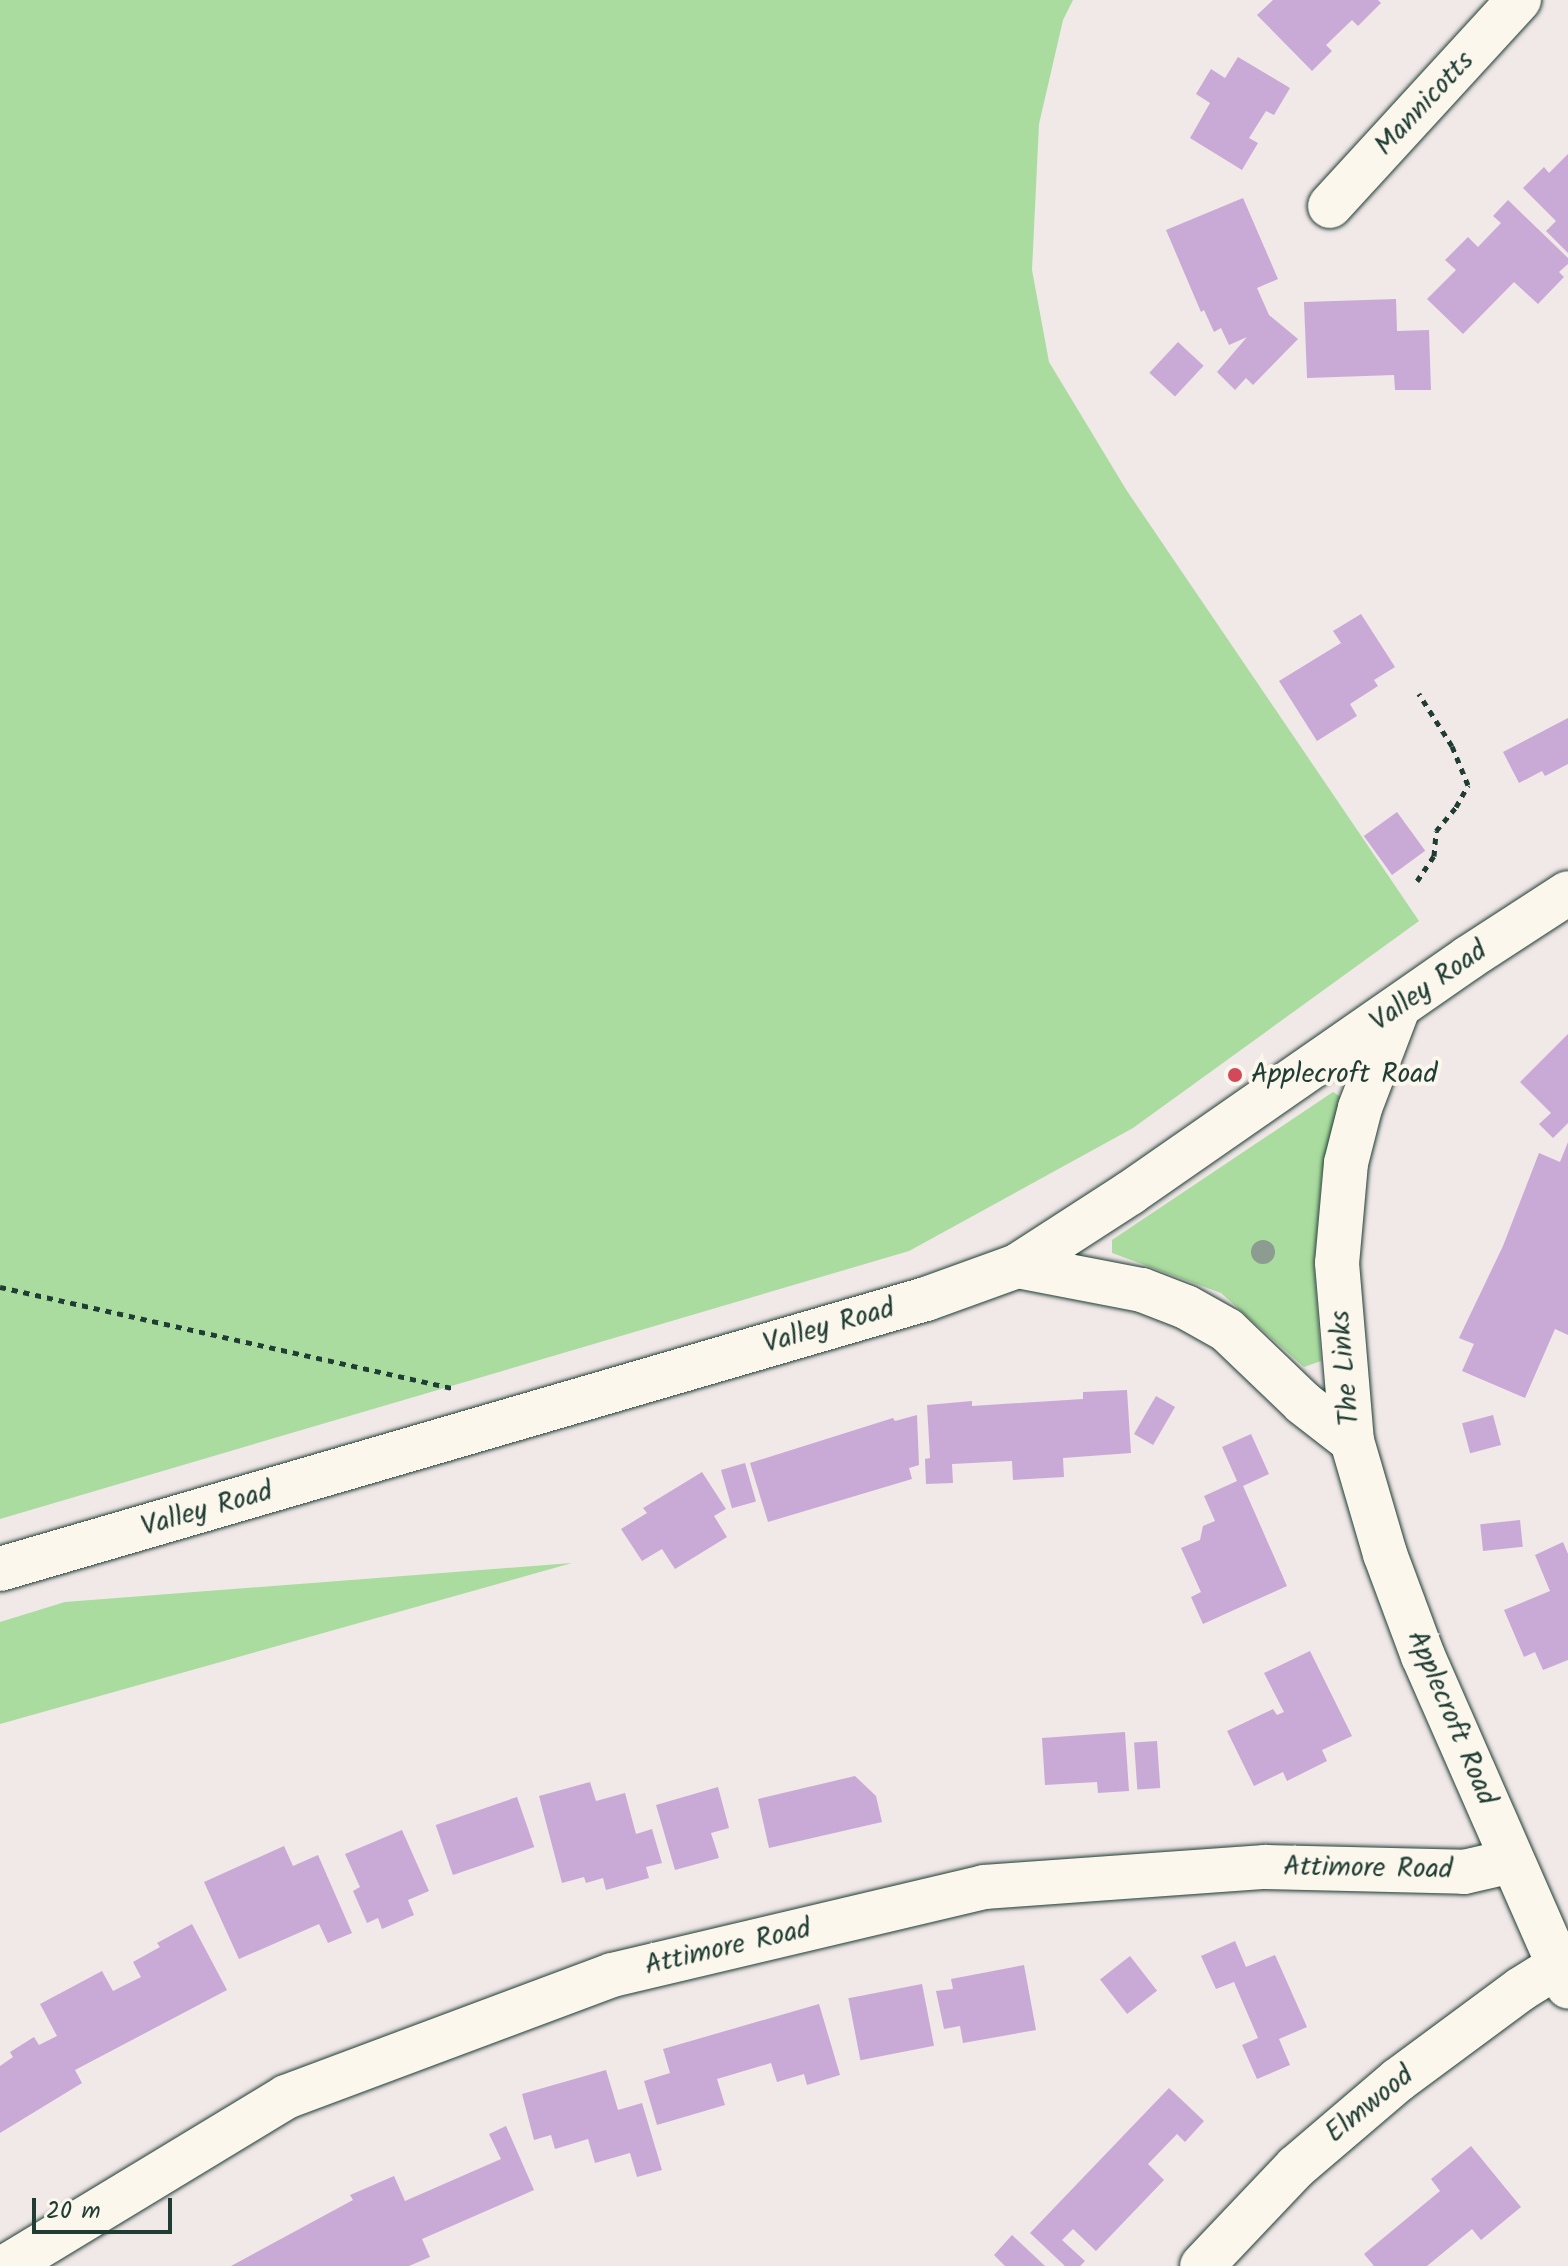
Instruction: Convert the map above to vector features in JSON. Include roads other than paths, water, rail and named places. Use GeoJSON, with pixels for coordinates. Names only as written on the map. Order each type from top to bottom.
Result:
{"type":"FeatureCollection","features":[{"type":"Feature","properties":{"kind":"street","name":"Mannicotts"},"geometry":{"type":"LineString","coordinates":[[1330,206],[1519,0]]}},
{"type":"Feature","properties":{"kind":"street","name":"Valley Road"},"geometry":{"type":"LineString","coordinates":[[0,1569],[926,1299],[1017,1266],[1568,893]]}},
{"type":"Feature","properties":{"kind":"street","name":"The Links"},"geometry":{"type":"LineString","coordinates":[[1352,1441],[1337,1263],[1346,1163],[1360,1108],[1397,1011]]}},
{"type":"Feature","properties":{"kind":"street","name":"The Links"},"geometry":{"type":"LineString","coordinates":[[1017,1266],[1142,1290],[1186,1307],[1227,1330],[1303,1403],[1352,1441]]}},
{"type":"Feature","properties":{"kind":"street","name":"Applecroft Road"},"geometry":{"type":"LineString","coordinates":[[1352,1441],[1385,1554],[1423,1656],[1512,1861],[1562,1963]]}},
{"type":"Feature","properties":{"kind":"street","name":"Attimore Road"},"geometry":{"type":"LineString","coordinates":[[7,2266],[286,2097],[612,1975],[984,1887],[1265,1867],[1464,1872],[1512,1861]]}},
{"type":"Feature","properties":{"kind":"street","name":"Elmwood"},"geometry":{"type":"LineString","coordinates":[[1202,2266],[1296,2167],[1398,2080],[1521,1989],[1562,1963]]}},
{"type":"Feature","properties":{"kind":"place","name":"Applecroft Road"},"geometry":{"type":"Point","coordinates":[1235,1075]}}]}
